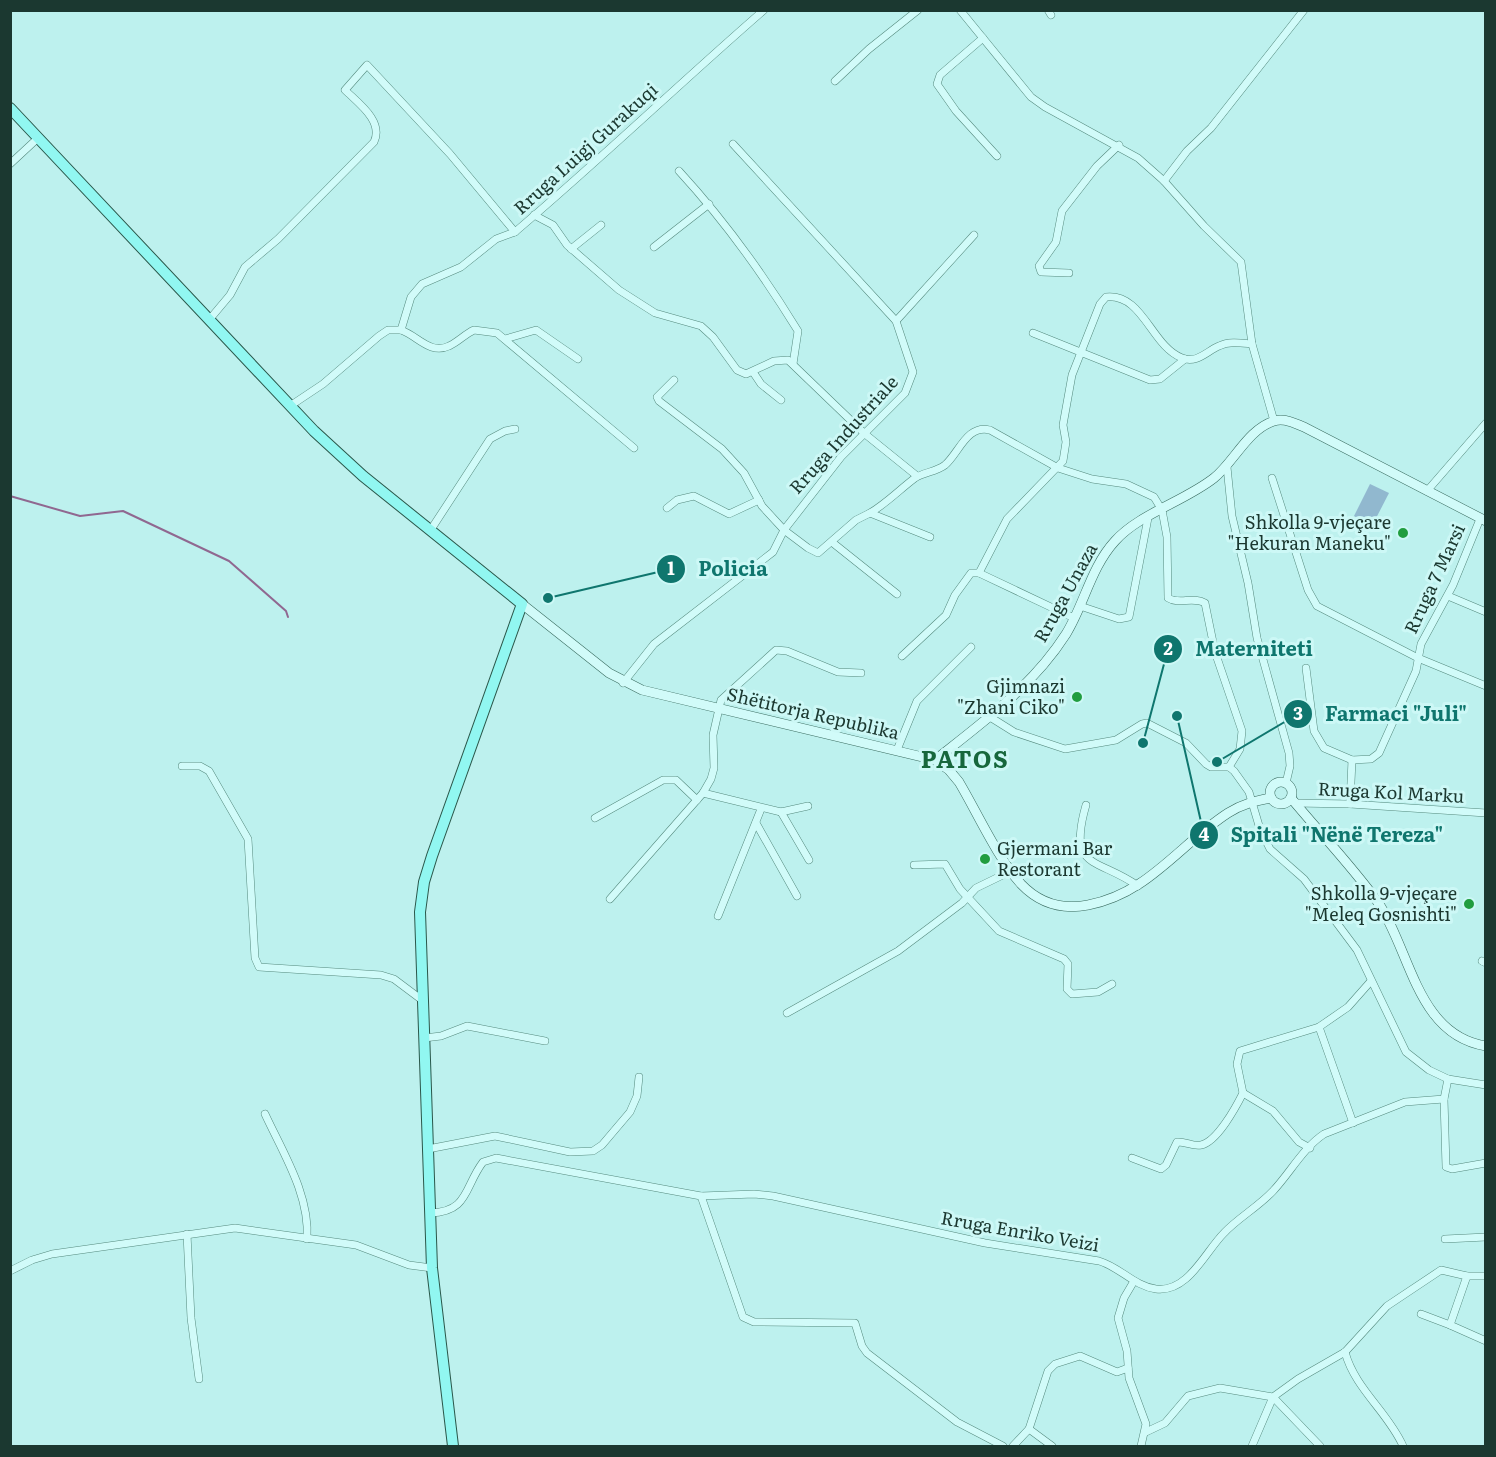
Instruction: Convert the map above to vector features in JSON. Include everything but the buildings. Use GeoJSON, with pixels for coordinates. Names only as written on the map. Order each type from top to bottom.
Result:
{"type":"FeatureCollection","features":[{"type":"Feature","properties":{"kind":"main road"},"geometry":{"type":"LineString","coordinates":[[10,108],[290,406],[363,476],[522,604],[424,882],[420,912],[432,1269],[453,1446]]}},
{"type":"Feature","properties":{"kind":"main road"},"geometry":{"type":"LineString","coordinates":[[1274,421],[1288,421],[1304,427],[1483,520]]}},
{"type":"Feature","properties":{"kind":"main road","name":"Rruga Unaza"},"geometry":{"type":"LineString","coordinates":[[935,760],[990,717],[1031,679],[1059,644],[1100,562],[1114,541],[1148,518],[1192,494],[1227,467],[1258,431],[1274,421]]}},
{"type":"Feature","properties":{"kind":"main road","name":"Shëtitorja Republika"},"geometry":{"type":"LineString","coordinates":[[522,604],[623,683],[717,709],[935,760],[950,770],[959,782],[1011,871],[1021,883],[1041,900],[1066,907],[1106,900],[1138,886],[1227,814],[1252,801],[1272,798]]}},
{"type":"Feature","properties":{"kind":"main road"},"geometry":{"type":"LineString","coordinates":[[1293,801],[1280,804],[1272,798],[1273,786],[1277,783],[1286,783],[1292,790],[1293,801],[1377,901],[1433,1014],[1452,1034],[1467,1042],[1485,1046]]}},
{"type":"Feature","properties":{"kind":"street","name":"Rruga Luigj Gurakuqi"},"geometry":{"type":"LineString","coordinates":[[401,330],[411,297],[422,284],[461,267],[496,239],[515,232],[627,135],[764,10]]}},
{"type":"Feature","properties":{"kind":"street"},"geometry":{"type":"LineString","coordinates":[[835,81],[869,49],[918,10]]}},
{"type":"Feature","properties":{"kind":"street"},"geometry":{"type":"LineString","coordinates":[[960,10],[1031,97],[1045,107],[1119,145],[1164,181],[1204,226],[1241,262],[1245,272],[1252,344],[1274,421]]}},
{"type":"Feature","properties":{"kind":"street"},"geometry":{"type":"LineString","coordinates":[[1164,181],[1187,151],[1211,128],[1304,10]]}},
{"type":"Feature","properties":{"kind":"street"},"geometry":{"type":"LineString","coordinates":[[983,38],[940,75],[937,84],[956,111],[998,156]]}},
{"type":"Feature","properties":{"kind":"street"},"geometry":{"type":"LineString","coordinates":[[209,320],[230,295],[246,267],[374,142],[377,136],[375,124],[345,90],[367,65],[450,154],[515,232]]}},
{"type":"Feature","properties":{"kind":"street"},"geometry":{"type":"LineString","coordinates":[[10,164],[38,138]]}},
{"type":"Feature","properties":{"kind":"street","name":"Rruga Industriale"},"geometry":{"type":"LineString","coordinates":[[623,683],[646,651],[773,552],[784,530],[841,457],[897,403],[912,379],[912,366],[899,335],[896,321],[733,144]]}},
{"type":"Feature","properties":{"kind":"street"},"geometry":{"type":"LineString","coordinates":[[1069,273],[1041,272],[1039,266],[1056,242],[1062,211],[1096,166],[1119,145]]}},
{"type":"Feature","properties":{"kind":"street"},"geometry":{"type":"LineString","coordinates":[[679,171],[709,204],[776,294],[798,331],[793,364]]}},
{"type":"Feature","properties":{"kind":"street"},"geometry":{"type":"LineString","coordinates":[[654,247],[709,204]]}},
{"type":"Feature","properties":{"kind":"street"},"geometry":{"type":"LineString","coordinates":[[534,215],[553,225],[571,249],[608,282],[655,314],[701,326],[713,337],[737,370],[746,374],[780,360],[793,364],[865,434],[917,476]]}},
{"type":"Feature","properties":{"kind":"street"},"geometry":{"type":"LineString","coordinates":[[571,249],[601,225]]}},
{"type":"Feature","properties":{"kind":"street"},"geometry":{"type":"LineString","coordinates":[[896,321],[974,235]]}},
{"type":"Feature","properties":{"kind":"street"},"geometry":{"type":"LineString","coordinates":[[979,573],[1007,519],[1058,468],[1065,455],[1063,425],[1072,375],[1102,300],[1112,296],[1132,305],[1163,344],[1185,359]]}},
{"type":"Feature","properties":{"kind":"street"},"geometry":{"type":"LineString","coordinates":[[290,406],[322,384],[388,330],[401,330],[438,349],[452,345],[467,333],[480,329],[497,333],[505,339],[634,447]]}},
{"type":"Feature","properties":{"kind":"street"},"geometry":{"type":"LineString","coordinates":[[505,339],[536,330],[578,359]]}},
{"type":"Feature","properties":{"kind":"street"},"geometry":{"type":"LineString","coordinates":[[1033,333],[1155,381],[1185,359],[1200,358],[1228,343],[1252,344]]}},
{"type":"Feature","properties":{"kind":"street"},"geometry":{"type":"LineString","coordinates":[[753,372],[761,384],[781,399]]}},
{"type":"Feature","properties":{"kind":"street"},"geometry":{"type":"LineString","coordinates":[[674,380],[657,397],[659,400],[722,449],[744,472],[759,500],[784,530],[814,552],[833,543],[856,520],[889,501],[917,476],[943,466],[968,437],[976,430],[984,428],[1058,468],[1092,479],[1137,487],[1154,497],[1162,510],[1168,546],[1168,598],[1176,601],[1199,600],[1205,603],[1217,660],[1241,722],[1242,743],[1229,767]]}},
{"type":"Feature","properties":{"kind":"street"},"geometry":{"type":"LineString","coordinates":[[1427,491],[1485,423]]}},
{"type":"Feature","properties":{"kind":"street"},"geometry":{"type":"LineString","coordinates":[[430,531],[490,439],[497,434],[515,429]]}},
{"type":"Feature","properties":{"kind":"street"},"geometry":{"type":"LineString","coordinates":[[1227,467],[1232,516],[1246,572],[1257,638],[1289,753],[1290,766],[1286,783]]}},
{"type":"Feature","properties":{"kind":"street"},"geometry":{"type":"LineString","coordinates":[[1272,478],[1311,598],[1325,611],[1418,658],[1485,686]]}},
{"type":"Feature","properties":{"kind":"street"},"geometry":{"type":"LineString","coordinates":[[667,508],[677,500],[694,496],[729,514],[759,500]]}},
{"type":"Feature","properties":{"kind":"street"},"geometry":{"type":"LineString","coordinates":[[870,513],[930,537]]}},
{"type":"Feature","properties":{"kind":"street"},"geometry":{"type":"LineString","coordinates":[[1080,606],[1119,619],[1129,616],[1148,518]]}},
{"type":"Feature","properties":{"kind":"street","name":"Rruga 7 Marsi"},"geometry":{"type":"LineString","coordinates":[[1352,760],[1371,759],[1379,753],[1416,671],[1421,644],[1448,596],[1483,520]]}},
{"type":"Feature","properties":{"kind":"street"},"geometry":{"type":"LineString","coordinates":[[833,543],[897,594]]}},
{"type":"Feature","properties":{"kind":"street"},"geometry":{"type":"LineString","coordinates":[[902,656],[946,615],[968,574],[979,573],[1074,618]]}},
{"type":"Feature","properties":{"kind":"street"},"geometry":{"type":"LineString","coordinates":[[1448,596],[1485,612]]}},
{"type":"Feature","properties":{"kind":"street"},"geometry":{"type":"LineString","coordinates":[[897,750],[917,702],[971,648]]}},
{"type":"Feature","properties":{"kind":"street"},"geometry":{"type":"LineString","coordinates":[[610,899],[703,793],[711,779],[714,768],[713,735],[717,709],[726,694],[776,650],[787,651],[838,672],[861,673]]}},
{"type":"Feature","properties":{"kind":"street"},"geometry":{"type":"LineString","coordinates":[[1306,668],[1308,694],[1318,741],[1332,753],[1352,760],[1350,804]]}},
{"type":"Feature","properties":{"kind":"street"},"geometry":{"type":"LineString","coordinates":[[990,717],[1014,732],[1065,749],[1116,740],[1142,724],[1148,723],[1186,743],[1211,767],[1229,767],[1250,792],[1270,849],[1304,879],[1357,950],[1406,1052],[1429,1070],[1448,1079],[1485,1085]]}},
{"type":"Feature","properties":{"kind":"street"},"geometry":{"type":"LineString","coordinates":[[182,766],[200,766],[209,771],[248,839],[255,958],[259,967],[381,975],[394,979],[422,1000]]}},
{"type":"Feature","properties":{"kind":"street"},"geometry":{"type":"LineString","coordinates":[[595,818],[649,786],[670,778],[681,783],[697,800]]}},
{"type":"Feature","properties":{"kind":"street"},"geometry":{"type":"LineString","coordinates":[[703,793],[761,809],[781,812],[807,806]]}},
{"type":"Feature","properties":{"kind":"street","name":"Rruga Kol Marku"},"geometry":{"type":"LineString","coordinates":[[1293,801],[1485,813]]}},
{"type":"Feature","properties":{"kind":"street"},"geometry":{"type":"LineString","coordinates":[[1086,805],[1080,831],[1086,857],[1091,862],[1122,875],[1138,886]]}},
{"type":"Feature","properties":{"kind":"street"},"geometry":{"type":"LineString","coordinates":[[718,915],[761,809]]}},
{"type":"Feature","properties":{"kind":"street"},"geometry":{"type":"LineString","coordinates":[[781,812],[809,860]]}},
{"type":"Feature","properties":{"kind":"street"},"geometry":{"type":"LineString","coordinates":[[756,823],[797,896]]}},
{"type":"Feature","properties":{"kind":"street"},"geometry":{"type":"LineString","coordinates":[[914,865],[945,864],[967,898],[999,931],[1067,961],[1066,982],[1072,994],[1098,992],[1112,984]]}},
{"type":"Feature","properties":{"kind":"street"},"geometry":{"type":"LineString","coordinates":[[787,1013],[898,951],[967,898],[976,888],[1011,871]]}},
{"type":"Feature","properties":{"kind":"street"},"geometry":{"type":"LineString","coordinates":[[1132,1158],[1161,1169],[1166,1165],[1177,1142],[1198,1146],[1208,1142],[1229,1118],[1243,1093],[1237,1064],[1239,1051],[1319,1027],[1342,1012],[1371,981]]}},
{"type":"Feature","properties":{"kind":"street"},"geometry":{"type":"LineString","coordinates":[[424,1038],[441,1036],[467,1026],[545,1041]]}},
{"type":"Feature","properties":{"kind":"street"},"geometry":{"type":"LineString","coordinates":[[1319,1027],[1353,1123]]}},
{"type":"Feature","properties":{"kind":"street"},"geometry":{"type":"LineString","coordinates":[[428,1149],[495,1136],[570,1152],[593,1151],[602,1145],[630,1112],[638,1096],[639,1077]]}},
{"type":"Feature","properties":{"kind":"street"},"geometry":{"type":"LineString","coordinates":[[1448,1079],[1444,1099],[1446,1167],[1452,1169],[1485,1164]]}},
{"type":"Feature","properties":{"kind":"street"},"geometry":{"type":"LineString","coordinates":[[1243,1093],[1273,1111],[1299,1142],[1310,1148]]}},
{"type":"Feature","properties":{"kind":"street","name":"Rruga Enriko Veizi"},"geometry":{"type":"LineString","coordinates":[[430,1213],[448,1212],[456,1208],[463,1200],[483,1162],[496,1158],[701,1196],[753,1194],[773,1196],[985,1244],[1099,1261],[1107,1263],[1134,1281],[1155,1289],[1176,1285],[1184,1280],[1212,1246],[1274,1190],[1324,1134],[1405,1102],[1444,1099]]}},
{"type":"Feature","properties":{"kind":"street"},"geometry":{"type":"LineString","coordinates":[[265,1114],[304,1202],[308,1239]]}},
{"type":"Feature","properties":{"kind":"street"},"geometry":{"type":"LineString","coordinates":[[701,1196],[743,1317],[754,1322],[855,1323],[861,1346],[867,1353],[957,1422],[1003,1446]]}},
{"type":"Feature","properties":{"kind":"street"},"geometry":{"type":"LineString","coordinates":[[10,1271],[32,1260],[52,1254],[235,1228],[356,1245],[408,1265],[432,1269]]}},
{"type":"Feature","properties":{"kind":"street"},"geometry":{"type":"LineString","coordinates":[[187,1234],[191,1318],[199,1379]]}},
{"type":"Feature","properties":{"kind":"street"},"geometry":{"type":"LineString","coordinates":[[1445,1239],[1485,1237]]}},
{"type":"Feature","properties":{"kind":"street"},"geometry":{"type":"LineString","coordinates":[[1252,1446],[1274,1397],[1298,1379],[1345,1352],[1387,1306],[1433,1273],[1448,1270],[1467,1276],[1485,1275]]}},
{"type":"Feature","properties":{"kind":"street"},"geometry":{"type":"LineString","coordinates":[[1450,1325],[1467,1276]]}},
{"type":"Feature","properties":{"kind":"street"},"geometry":{"type":"LineString","coordinates":[[1134,1281],[1124,1298],[1118,1318],[1127,1351],[1128,1368],[1136,1401],[1144,1416],[1146,1432],[1141,1446]]}},
{"type":"Feature","properties":{"kind":"street"},"geometry":{"type":"LineString","coordinates":[[1421,1314],[1485,1341]]}},
{"type":"Feature","properties":{"kind":"street"},"geometry":{"type":"LineString","coordinates":[[1345,1352],[1362,1389],[1386,1418],[1403,1446]]}},
{"type":"Feature","properties":{"kind":"street"},"geometry":{"type":"LineString","coordinates":[[1013,1446],[1029,1429],[1048,1371],[1055,1364],[1080,1356],[1117,1372],[1128,1368]]}},
{"type":"Feature","properties":{"kind":"street"},"geometry":{"type":"LineString","coordinates":[[1146,1432],[1165,1423],[1188,1396],[1196,1392],[1220,1388],[1274,1397],[1320,1446]]}},
{"type":"Feature","properties":{"kind":"street"},"geometry":{"type":"LineString","coordinates":[[1029,1429],[1052,1446]]}},
{"type":"Feature","properties":{"kind":"shaded area"},"geometry":{"type":"Polygon","coordinates":[[[1370,484],[1389,493],[1372,526],[1354,516],[1370,484]]]}},
{"type":"Feature","properties":{"kind":"waterway"},"geometry":{"type":"LineString","coordinates":[[10,496],[80,516],[123,511],[229,561],[286,611],[288,617]]}},
{"type":"Feature","properties":{"kind":"place","name":"Shkolla 9-vjeçare \"Hekuran Maneku\""},"geometry":{"type":"Point","coordinates":[1403,533]}},
{"type":"Feature","properties":{"kind":"place","name":"Policia"},"geometry":{"type":"Point","coordinates":[548,598]}},
{"type":"Feature","properties":{"kind":"place","name":"Gjimnazi \"Zhani Ciko\""},"geometry":{"type":"Point","coordinates":[1077,697]}},
{"type":"Feature","properties":{"kind":"place","name":"Spitali \"Nënë Tereza\""},"geometry":{"type":"Point","coordinates":[1177,716]}},
{"type":"Feature","properties":{"kind":"place","name":"Materniteti"},"geometry":{"type":"Point","coordinates":[1143,743]}},
{"type":"Feature","properties":{"kind":"place","name":"Farmaci \"Juli\""},"geometry":{"type":"Point","coordinates":[1217,762]}},
{"type":"Feature","properties":{"kind":"place","name":"Gjermani Bar Restorant"},"geometry":{"type":"Point","coordinates":[985,859]}},
{"type":"Feature","properties":{"kind":"place","name":"Shkolla 9-vjeçare \"Meleq Gosnishti\""},"geometry":{"type":"Point","coordinates":[1469,904]}},
{"type":"Feature","properties":{"kind":"district","name":"PATOS"},"geometry":{"type":"Point","coordinates":[965,760]}}]}
